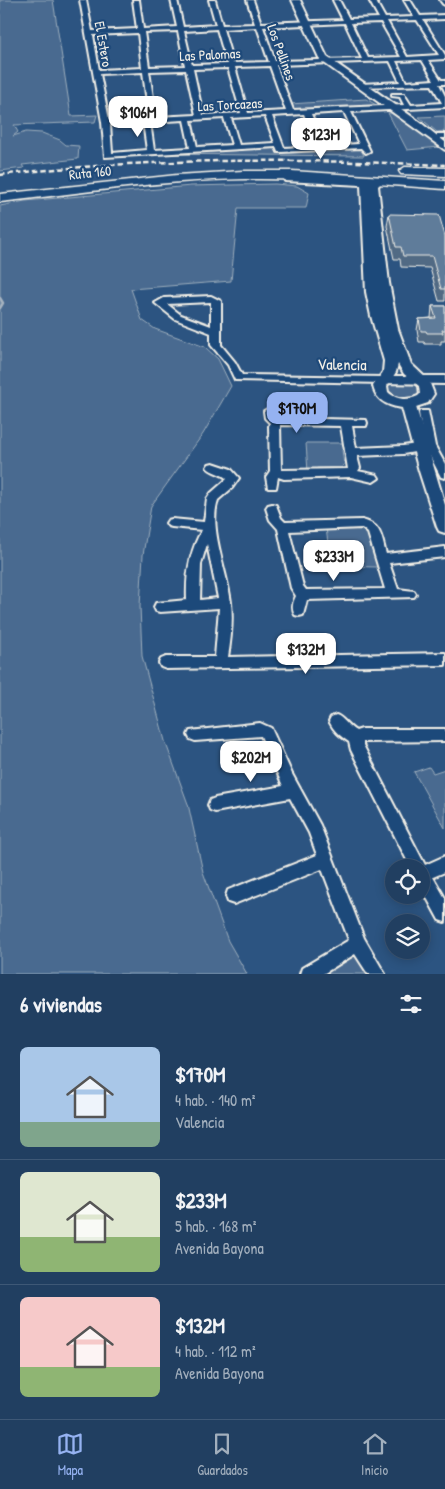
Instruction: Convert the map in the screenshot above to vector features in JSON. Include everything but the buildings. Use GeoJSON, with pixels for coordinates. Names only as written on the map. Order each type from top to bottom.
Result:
{"type":"FeatureCollection","features":[{"type":"Feature","properties":{"kind":"highway"},"geometry":{"type":"LineString","coordinates":[[182,175],[282,168],[445,172]]}},
{"type":"Feature","properties":{"kind":"highway"},"geometry":{"type":"LineString","coordinates":[[182,175],[274,174],[374,183],[445,183]]}},
{"type":"Feature","properties":{"kind":"highway","name":"Ruta 160"},"geometry":{"type":"LineString","coordinates":[[0,189],[42,184],[182,175]]}},
{"type":"Feature","properties":{"kind":"highway","name":"Ruta 160"},"geometry":{"type":"LineString","coordinates":[[0,198],[182,175]]}},
{"type":"Feature","properties":{"kind":"main road"},"geometry":{"type":"LineString","coordinates":[[296,0],[318,52],[326,61],[418,125],[445,147]]}},
{"type":"Feature","properties":{"kind":"main road"},"geometry":{"type":"LineString","coordinates":[[418,125],[443,137]]}},
{"type":"Feature","properties":{"kind":"main road"},"geometry":{"type":"LineString","coordinates":[[182,175],[374,183]]}},
{"type":"Feature","properties":{"kind":"main road"},"geometry":{"type":"LineString","coordinates":[[374,183],[385,308],[402,361],[408,370],[427,388],[426,396],[417,402],[408,404],[394,401],[385,396],[380,390],[383,380],[390,371],[391,364],[376,314],[371,285],[374,183]]}},
{"type":"Feature","properties":{"kind":"main road"},"geometry":{"type":"LineString","coordinates":[[408,404],[424,447],[444,522]]}},
{"type":"Feature","properties":{"kind":"street","name":"El Estero"},"geometry":{"type":"LineString","coordinates":[[83,0],[106,122],[108,155],[151,152]]}},
{"type":"Feature","properties":{"kind":"street"},"geometry":{"type":"LineString","coordinates":[[136,0],[145,69],[151,152],[236,148],[365,149],[347,110]]}},
{"type":"Feature","properties":{"kind":"street"},"geometry":{"type":"LineString","coordinates":[[174,0],[200,118]]}},
{"type":"Feature","properties":{"kind":"street"},"geometry":{"type":"LineString","coordinates":[[212,0],[245,115]]}},
{"type":"Feature","properties":{"kind":"street","name":"Los Pellines"},"geometry":{"type":"LineString","coordinates":[[250,0],[290,113]]}},
{"type":"Feature","properties":{"kind":"street"},"geometry":{"type":"LineString","coordinates":[[336,0],[366,60]]}},
{"type":"Feature","properties":{"kind":"street"},"geometry":{"type":"LineString","coordinates":[[372,0],[404,59]]}},
{"type":"Feature","properties":{"kind":"street"},"geometry":{"type":"LineString","coordinates":[[407,0],[444,57]]}},
{"type":"Feature","properties":{"kind":"street"},"geometry":{"type":"LineString","coordinates":[[89,33],[445,17]]}},
{"type":"Feature","properties":{"kind":"street","name":"Las Palomas"},"geometry":{"type":"LineString","coordinates":[[96,72],[444,57]]}},
{"type":"Feature","properties":{"kind":"street"},"geometry":{"type":"LineString","coordinates":[[424,58],[439,82],[445,103]]}},
{"type":"Feature","properties":{"kind":"street"},"geometry":{"type":"LineString","coordinates":[[392,59],[404,84]]}},
{"type":"Feature","properties":{"kind":"street"},"geometry":{"type":"LineString","coordinates":[[361,86],[439,82]]}},
{"type":"Feature","properties":{"kind":"street"},"geometry":{"type":"LineString","coordinates":[[394,95],[402,95],[408,106]]}},
{"type":"Feature","properties":{"kind":"street","name":"Las Torcazas"},"geometry":{"type":"LineString","coordinates":[[106,122],[347,110],[445,103]]}},
{"type":"Feature","properties":{"kind":"street"},"geometry":{"type":"LineString","coordinates":[[307,112],[322,148]]}},
{"type":"Feature","properties":{"kind":"street"},"geometry":{"type":"LineString","coordinates":[[268,114],[279,148]]}},
{"type":"Feature","properties":{"kind":"street"},"geometry":{"type":"LineString","coordinates":[[228,116],[236,148]]}},
{"type":"Feature","properties":{"kind":"street"},"geometry":{"type":"LineString","coordinates":[[187,118],[194,150]]}},
{"type":"Feature","properties":{"kind":"street"},"geometry":{"type":"LineString","coordinates":[[215,300],[215,331],[178,317],[160,304],[165,301],[215,300]]}},
{"type":"Feature","properties":{"kind":"street","name":"Valencia"},"geometry":{"type":"LineString","coordinates":[[215,331],[217,348],[232,364],[239,378],[445,380]]}},
{"type":"Feature","properties":{"kind":"street"},"geometry":{"type":"LineString","coordinates":[[269,410],[270,418],[276,422],[362,423]]}},
{"type":"Feature","properties":{"kind":"street"},"geometry":{"type":"LineString","coordinates":[[424,413],[424,447],[445,474]]}},
{"type":"Feature","properties":{"kind":"street"},"geometry":{"type":"LineString","coordinates":[[272,484],[272,477],[276,472],[274,426],[276,422]]}},
{"type":"Feature","properties":{"kind":"street"},"geometry":{"type":"LineString","coordinates":[[344,424],[347,427],[354,468],[352,473]]}},
{"type":"Feature","properties":{"kind":"street"},"geometry":{"type":"LineString","coordinates":[[351,452],[403,450],[424,447]]}},
{"type":"Feature","properties":{"kind":"street"},"geometry":{"type":"LineString","coordinates":[[213,468],[227,472],[233,478],[231,483],[216,494],[212,501],[211,527],[225,603],[226,623],[221,662]]}},
{"type":"Feature","properties":{"kind":"street"},"geometry":{"type":"LineString","coordinates":[[276,472],[284,475],[352,473],[373,478]]}},
{"type":"Feature","properties":{"kind":"street"},"geometry":{"type":"LineString","coordinates":[[272,508],[276,520],[284,528]]}},
{"type":"Feature","properties":{"kind":"street"},"geometry":{"type":"LineString","coordinates":[[172,523],[211,527]]}},
{"type":"Feature","properties":{"kind":"street"},"geometry":{"type":"LineString","coordinates":[[284,528],[290,525],[366,525],[372,529],[392,594]]}},
{"type":"Feature","properties":{"kind":"street"},"geometry":{"type":"LineString","coordinates":[[194,605],[193,578],[195,558],[200,543],[211,527]]}},
{"type":"Feature","properties":{"kind":"street"},"geometry":{"type":"LineString","coordinates":[[284,528],[283,532],[297,588],[303,595]]}},
{"type":"Feature","properties":{"kind":"street"},"geometry":{"type":"LineString","coordinates":[[382,559],[445,552]]}},
{"type":"Feature","properties":{"kind":"street"},"geometry":{"type":"LineString","coordinates":[[303,595],[410,594]]}},
{"type":"Feature","properties":{"kind":"street"},"geometry":{"type":"LineString","coordinates":[[299,612],[299,604],[303,595]]}},
{"type":"Feature","properties":{"kind":"street"},"geometry":{"type":"LineString","coordinates":[[160,607],[225,603]]}},
{"type":"Feature","properties":{"kind":"street"},"geometry":{"type":"LineString","coordinates":[[166,663],[445,660]]}},
{"type":"Feature","properties":{"kind":"street"},"geometry":{"type":"LineString","coordinates":[[336,721],[342,730],[356,739]]}},
{"type":"Feature","properties":{"kind":"street"},"geometry":{"type":"LineString","coordinates":[[195,735],[265,730],[293,791],[315,830],[358,943],[377,974]]}},
{"type":"Feature","properties":{"kind":"street"},"geometry":{"type":"LineString","coordinates":[[356,739],[362,735],[445,735]]}},
{"type":"Feature","properties":{"kind":"street"},"geometry":{"type":"LineString","coordinates":[[356,739],[356,746],[415,859]]}},
{"type":"Feature","properties":{"kind":"street"},"geometry":{"type":"LineString","coordinates":[[215,805],[293,791]]}},
{"type":"Feature","properties":{"kind":"street"},"geometry":{"type":"LineString","coordinates":[[234,896],[327,859]]}},
{"type":"Feature","properties":{"kind":"street"},"geometry":{"type":"LineString","coordinates":[[430,868],[445,864]]}},
{"type":"Feature","properties":{"kind":"street"},"geometry":{"type":"LineString","coordinates":[[430,887],[445,914]]}},
{"type":"Feature","properties":{"kind":"street"},"geometry":{"type":"LineString","coordinates":[[308,974],[358,943]]}},
{"type":"Feature","properties":{"kind":"shaded area"},"geometry":{"type":"Polygon","coordinates":[[[0,0],[53,0],[71,116],[97,115],[95,122],[14,125],[18,132],[13,136],[26,132],[42,133],[60,140],[66,145],[79,146],[78,159],[22,165],[24,168],[0,171],[0,0]]]}},
{"type":"Feature","properties":{"kind":"shaded area"},"geometry":{"type":"Polygon","coordinates":[[[366,99],[378,106],[293,111],[290,104],[366,99]]]}},
{"type":"Feature","properties":{"kind":"shaded area"},"geometry":{"type":"Polygon","coordinates":[[[388,113],[391,113],[440,147],[407,150],[388,113]]]}},
{"type":"Feature","properties":{"kind":"shaded area"},"geometry":{"type":"Polygon","coordinates":[[[445,116],[445,131],[437,132],[419,117],[445,116]]]}},
{"type":"Feature","properties":{"kind":"shaded area"},"geometry":{"type":"Polygon","coordinates":[[[275,147],[277,152],[360,147],[364,156],[149,154],[275,147]]]}},
{"type":"Feature","properties":{"kind":"shaded area"},"geometry":{"type":"Polygon","coordinates":[[[275,184],[297,186],[309,193],[306,208],[238,208],[231,281],[131,289],[142,320],[155,329],[205,347],[218,359],[231,386],[203,434],[151,506],[143,555],[140,606],[142,656],[165,741],[188,804],[203,872],[228,941],[247,974],[0,974],[0,206],[25,201],[191,186],[275,184]]]}},
{"type":"Feature","properties":{"kind":"shaded area"},"geometry":{"type":"Polygon","coordinates":[[[386,384],[419,384],[422,393],[409,399],[396,398],[387,394],[386,384]]]}},
{"type":"Feature","properties":{"kind":"shaded area"},"geometry":{"type":"Polygon","coordinates":[[[306,443],[344,443],[345,449],[342,450],[344,465],[341,468],[317,468],[313,472],[308,472],[306,443]]]}},
{"type":"Feature","properties":{"kind":"shaded area"},"geometry":{"type":"Polygon","coordinates":[[[326,528],[366,528],[377,567],[331,566],[326,528]]]}},
{"type":"Feature","properties":{"kind":"shaded area"},"geometry":{"type":"Polygon","coordinates":[[[429,767],[433,773],[445,769],[445,828],[414,772],[429,767]]]}},
{"type":"Feature","properties":{"kind":"shaded area"},"geometry":{"type":"Polygon","coordinates":[[[352,956],[356,956],[366,974],[324,973],[352,956]]]}},
{"type":"Feature","properties":{"kind":"waterway"},"geometry":{"type":"LineString","coordinates":[[0,298],[3,303],[0,308]]}},
{"type":"Feature","properties":{"kind":"railway"},"geometry":{"type":"LineString","coordinates":[[0,175],[56,169],[167,162],[278,161],[445,165]]}}]}
